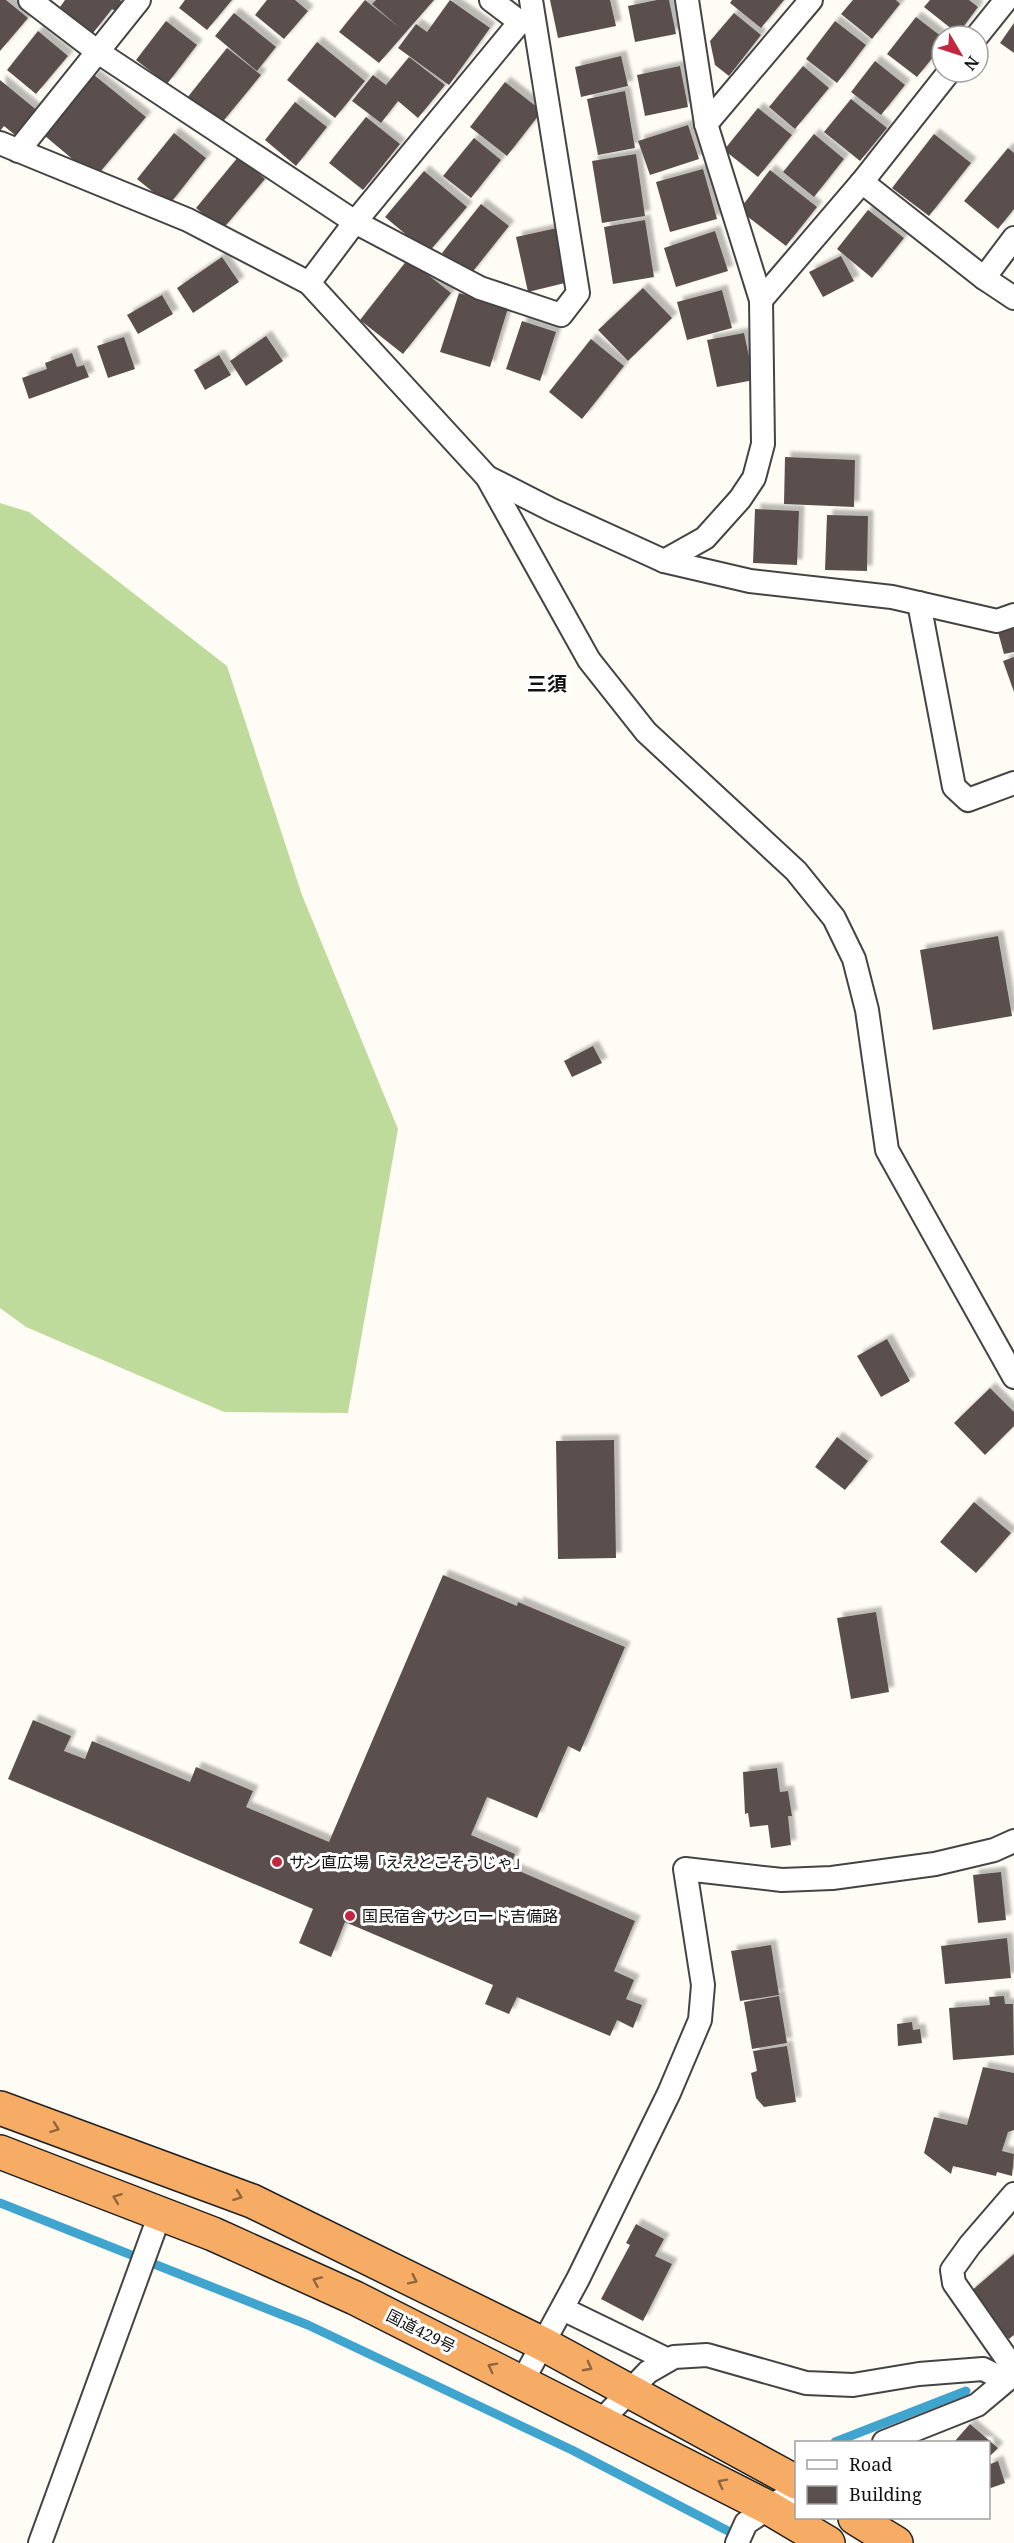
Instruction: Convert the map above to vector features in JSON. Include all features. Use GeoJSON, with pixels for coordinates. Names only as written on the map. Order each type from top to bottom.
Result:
{"type":"FeatureCollection","features":[{"type":"Feature","properties":{"kind":"highway"},"geometry":{"type":"LineString","coordinates":[[0,2108],[252,2201],[543,2344],[795,2481]]}},
{"type":"Feature","properties":{"kind":"highway","name":"国道429号"},"geometry":{"type":"LineString","coordinates":[[0,2152],[213,2235],[355,2298],[769,2508],[828,2543]]}},
{"type":"Feature","properties":{"kind":"highway"},"geometry":{"type":"LineString","coordinates":[[858,2519],[896,2543]]}},
{"type":"Feature","properties":{"kind":"street"},"geometry":{"type":"LineString","coordinates":[[30,0],[98,52],[355,222],[480,288],[561,315],[578,293],[529,14]]}},
{"type":"Feature","properties":{"kind":"street"},"geometry":{"type":"LineString","coordinates":[[139,0],[98,52],[9,147],[188,219],[309,283],[487,477],[596,669],[646,732],[796,871],[834,918],[854,959],[867,1010],[886,1150],[1014,1377]]}},
{"type":"Feature","properties":{"kind":"street"},"geometry":{"type":"LineString","coordinates":[[491,0],[529,14]]}},
{"type":"Feature","properties":{"kind":"street"},"geometry":{"type":"LineString","coordinates":[[664,561],[705,538],[740,499],[754,478],[763,444],[761,300],[706,124],[687,0]]}},
{"type":"Feature","properties":{"kind":"street"},"geometry":{"type":"LineString","coordinates":[[706,124],[811,0]]}},
{"type":"Feature","properties":{"kind":"street"},"geometry":{"type":"LineString","coordinates":[[987,24],[1006,0]]}},
{"type":"Feature","properties":{"kind":"street"},"geometry":{"type":"LineString","coordinates":[[309,283],[355,222],[529,14]]}},
{"type":"Feature","properties":{"kind":"street"},"geometry":{"type":"LineString","coordinates":[[761,300],[862,182],[940,84]]}},
{"type":"Feature","properties":{"kind":"street"},"geometry":{"type":"LineString","coordinates":[[862,182],[984,278],[1014,298]]}},
{"type":"Feature","properties":{"kind":"street"},"geometry":{"type":"LineString","coordinates":[[984,278],[1014,238]]}},
{"type":"Feature","properties":{"kind":"street"},"geometry":{"type":"LineString","coordinates":[[487,477],[552,510],[664,561],[750,581],[855,592],[919,603],[996,621],[1014,615]]}},
{"type":"Feature","properties":{"kind":"street"},"geometry":{"type":"LineString","coordinates":[[919,603],[954,787],[968,800],[1014,783]]}},
{"type":"Feature","properties":{"kind":"street"},"geometry":{"type":"LineString","coordinates":[[522,2382],[563,2309],[669,2093],[700,2020],[703,1985],[685,1869],[782,1880],[832,1878],[935,1864],[994,1850],[1014,1841]]}},
{"type":"Feature","properties":{"kind":"street"},"geometry":{"type":"LineString","coordinates":[[1011,2375],[954,2283],[952,2270],[970,2245],[1014,2194]]}},
{"type":"Feature","properties":{"kind":"street"},"geometry":{"type":"LineString","coordinates":[[40,2543],[159,2214]]}},
{"type":"Feature","properties":{"kind":"street"},"geometry":{"type":"LineString","coordinates":[[563,2309],[668,2360]]}},
{"type":"Feature","properties":{"kind":"street"},"geometry":{"type":"LineString","coordinates":[[600,2422],[648,2372],[674,2357],[707,2355],[806,2383],[854,2385],[919,2374],[983,2369],[1011,2375]]}},
{"type":"Feature","properties":{"kind":"street"},"geometry":{"type":"LineString","coordinates":[[887,2441],[977,2405],[1011,2375]]}},
{"type":"Feature","properties":{"kind":"street"},"geometry":{"type":"LineString","coordinates":[[737,2543],[746,2523],[795,2491]]}},
{"type":"Feature","properties":{"kind":"green space"},"geometry":{"type":"Polygon","coordinates":[[[0,503],[29,512],[227,666],[302,895],[398,1129],[348,1413],[224,1412],[26,1327],[0,1308],[0,503]]]}},
{"type":"Feature","properties":{"kind":"building"},"geometry":{"type":"Polygon","coordinates":[[[0,0],[6,0],[28,18],[0,51],[0,0]]]}},
{"type":"Feature","properties":{"kind":"building"},"geometry":{"type":"Polygon","coordinates":[[[65,0],[120,0],[122,2],[115,11],[112,9],[93,33],[60,7],[65,0]]]}},
{"type":"Feature","properties":{"kind":"building"},"geometry":{"type":"Polygon","coordinates":[[[185,0],[232,0],[207,30],[179,8],[185,0]]]}},
{"type":"Feature","properties":{"kind":"building"},"geometry":{"type":"Polygon","coordinates":[[[267,0],[295,0],[308,11],[284,39],[255,15],[267,0]]]}},
{"type":"Feature","properties":{"kind":"building"},"geometry":{"type":"Polygon","coordinates":[[[365,0],[400,28],[372,4],[376,0],[434,0],[379,63],[339,32],[365,0]]]}},
{"type":"Feature","properties":{"kind":"building"},"geometry":{"type":"Polygon","coordinates":[[[450,0],[490,28],[449,85],[398,48],[416,24],[427,32],[450,0]]]}},
{"type":"Feature","properties":{"kind":"building"},"geometry":{"type":"Polygon","coordinates":[[[550,0],[610,0],[616,26],[558,38],[550,0]]]}},
{"type":"Feature","properties":{"kind":"building"},"geometry":{"type":"Polygon","coordinates":[[[669,0],[676,34],[635,42],[628,6],[669,0]]]}},
{"type":"Feature","properties":{"kind":"building"},"geometry":{"type":"Polygon","coordinates":[[[732,0],[784,0],[761,28],[730,3],[732,0]]]}},
{"type":"Feature","properties":{"kind":"building"},"geometry":{"type":"Polygon","coordinates":[[[853,0],[896,0],[900,4],[872,39],[841,14],[853,0]]]}},
{"type":"Feature","properties":{"kind":"building"},"geometry":{"type":"Polygon","coordinates":[[[930,0],[969,0],[978,7],[965,24],[945,24],[924,7],[930,0]]]}},
{"type":"Feature","properties":{"kind":"building"},"geometry":{"type":"Polygon","coordinates":[[[234,13],[276,47],[257,71],[215,36],[234,13]]]}},
{"type":"Feature","properties":{"kind":"building"},"geometry":{"type":"Polygon","coordinates":[[[734,13],[761,35],[729,76],[715,65],[710,41],[734,13]]]}},
{"type":"Feature","properties":{"kind":"building"},"geometry":{"type":"Polygon","coordinates":[[[916,17],[930,28],[930,61],[917,77],[887,54],[916,17]]]}},
{"type":"Feature","properties":{"kind":"building"},"geometry":{"type":"Polygon","coordinates":[[[166,21],[197,45],[167,84],[136,60],[166,21]]]}},
{"type":"Feature","properties":{"kind":"building"},"geometry":{"type":"Polygon","coordinates":[[[835,21],[866,45],[837,83],[806,59],[835,21]]]}},
{"type":"Feature","properties":{"kind":"building"},"geometry":{"type":"Polygon","coordinates":[[[1014,23],[1014,53],[1000,43],[1014,23]]]}},
{"type":"Feature","properties":{"kind":"building"},"geometry":{"type":"Polygon","coordinates":[[[38,31],[68,56],[36,94],[7,70],[38,31]]]}},
{"type":"Feature","properties":{"kind":"building"},"geometry":{"type":"Polygon","coordinates":[[[317,42],[365,81],[335,118],[287,80],[317,42]]]}},
{"type":"Feature","properties":{"kind":"building"},"geometry":{"type":"Polygon","coordinates":[[[227,48],[261,75],[220,125],[187,98],[227,48]]]}},
{"type":"Feature","properties":{"kind":"building"},"geometry":{"type":"Polygon","coordinates":[[[621,56],[628,86],[581,97],[575,67],[621,56]]]}},
{"type":"Feature","properties":{"kind":"building"},"geometry":{"type":"Polygon","coordinates":[[[409,57],[445,85],[418,118],[398,101],[381,123],[352,101],[373,75],[386,85],[409,57]]]}},
{"type":"Feature","properties":{"kind":"building"},"geometry":{"type":"Polygon","coordinates":[[[875,61],[905,85],[881,115],[851,92],[875,61]]]}},
{"type":"Feature","properties":{"kind":"building"},"geometry":{"type":"Polygon","coordinates":[[[680,66],[688,107],[645,116],[637,75],[680,66]]]}},
{"type":"Feature","properties":{"kind":"building"},"geometry":{"type":"Polygon","coordinates":[[[803,66],[829,88],[795,129],[769,107],[803,66]]]}},
{"type":"Feature","properties":{"kind":"building"},"geometry":{"type":"Polygon","coordinates":[[[94,75],[146,117],[95,178],[45,136],[94,75]]]}},
{"type":"Feature","properties":{"kind":"building"},"geometry":{"type":"Polygon","coordinates":[[[0,80],[39,112],[15,135],[4,126],[0,131],[0,80]]]}},
{"type":"Feature","properties":{"kind":"building"},"geometry":{"type":"Polygon","coordinates":[[[505,82],[542,111],[507,156],[470,127],[505,82]]]}},
{"type":"Feature","properties":{"kind":"building"},"geometry":{"type":"Polygon","coordinates":[[[625,91],[635,148],[598,155],[587,99],[625,91]]]}},
{"type":"Feature","properties":{"kind":"building"},"geometry":{"type":"Polygon","coordinates":[[[851,99],[887,128],[860,161],[824,132],[851,99]]]}},
{"type":"Feature","properties":{"kind":"building"},"geometry":{"type":"Polygon","coordinates":[[[295,102],[327,127],[296,166],[265,140],[295,102]]]}},
{"type":"Feature","properties":{"kind":"building"},"geometry":{"type":"Polygon","coordinates":[[[758,108],[792,135],[758,177],[724,150],[758,108]]]}},
{"type":"Feature","properties":{"kind":"building"},"geometry":{"type":"Polygon","coordinates":[[[366,117],[400,144],[363,190],[329,163],[366,117]]]}},
{"type":"Feature","properties":{"kind":"building"},"geometry":{"type":"Polygon","coordinates":[[[688,125],[699,159],[650,175],[638,141],[688,125]]]}},
{"type":"Feature","properties":{"kind":"building"},"geometry":{"type":"Polygon","coordinates":[[[174,133],[206,158],[169,205],[137,179],[174,133]]]}},
{"type":"Feature","properties":{"kind":"building"},"geometry":{"type":"Polygon","coordinates":[[[814,134],[844,159],[814,197],[783,172],[814,134]]]}},
{"type":"Feature","properties":{"kind":"building"},"geometry":{"type":"Polygon","coordinates":[[[934,134],[971,163],[929,216],[892,188],[934,134]]]}},
{"type":"Feature","properties":{"kind":"building"},"geometry":{"type":"Polygon","coordinates":[[[474,138],[501,160],[471,198],[443,176],[474,138]]]}},
{"type":"Feature","properties":{"kind":"building"},"geometry":{"type":"Polygon","coordinates":[[[1008,148],[1014,153],[1014,209],[998,229],[964,201],[1008,148]]]}},
{"type":"Feature","properties":{"kind":"building"},"geometry":{"type":"Polygon","coordinates":[[[636,154],[645,216],[602,223],[592,161],[636,154]]]}},
{"type":"Feature","properties":{"kind":"building"},"geometry":{"type":"Polygon","coordinates":[[[239,156],[265,179],[222,230],[196,208],[239,156]]]}},
{"type":"Feature","properties":{"kind":"building"},"geometry":{"type":"Polygon","coordinates":[[[703,169],[717,219],[670,232],[656,182],[703,169]]]}},
{"type":"Feature","properties":{"kind":"building"},"geometry":{"type":"Polygon","coordinates":[[[770,170],[817,207],[786,246],[739,210],[770,170]]]}},
{"type":"Feature","properties":{"kind":"building"},"geometry":{"type":"Polygon","coordinates":[[[424,171],[467,207],[428,253],[385,217],[424,171]]]}},
{"type":"Feature","properties":{"kind":"building"},"geometry":{"type":"Polygon","coordinates":[[[481,204],[509,226],[470,275],[442,253],[481,204]]]}},
{"type":"Feature","properties":{"kind":"building"},"geometry":{"type":"Polygon","coordinates":[[[868,210],[904,238],[872,278],[837,249],[868,210]]]}},
{"type":"Feature","properties":{"kind":"building"},"geometry":{"type":"Polygon","coordinates":[[[645,220],[654,277],[613,284],[604,227],[645,220]]]}},
{"type":"Feature","properties":{"kind":"building"},"geometry":{"type":"Polygon","coordinates":[[[557,228],[569,282],[528,292],[516,237],[557,228]]]}},
{"type":"Feature","properties":{"kind":"building"},"geometry":{"type":"Polygon","coordinates":[[[715,231],[728,271],[676,287],[664,248],[715,231]]]}},
{"type":"Feature","properties":{"kind":"building"},"geometry":{"type":"Polygon","coordinates":[[[841,256],[854,281],[823,297],[809,272],[841,256]]]}},
{"type":"Feature","properties":{"kind":"building"},"geometry":{"type":"Polygon","coordinates":[[[222,257],[239,282],[193,313],[177,288],[222,257]]]}},
{"type":"Feature","properties":{"kind":"building"},"geometry":{"type":"Polygon","coordinates":[[[408,259],[451,293],[403,354],[360,320],[408,259]]]}},
{"type":"Feature","properties":{"kind":"building"},"geometry":{"type":"Polygon","coordinates":[[[643,288],[672,318],[628,361],[598,330],[643,288]]]}},
{"type":"Feature","properties":{"kind":"building"},"geometry":{"type":"Polygon","coordinates":[[[722,290],[732,328],[687,340],[677,302],[722,290]]]}},
{"type":"Feature","properties":{"kind":"building"},"geometry":{"type":"Polygon","coordinates":[[[459,293],[508,308],[490,367],[440,352],[459,293]]]}},
{"type":"Feature","properties":{"kind":"building"},"geometry":{"type":"Polygon","coordinates":[[[162,295],[173,314],[138,334],[127,315],[162,295]]]}},
{"type":"Feature","properties":{"kind":"building"},"geometry":{"type":"Polygon","coordinates":[[[522,321],[556,332],[540,381],[506,369],[522,321]]]}},
{"type":"Feature","properties":{"kind":"building"},"geometry":{"type":"Polygon","coordinates":[[[744,333],[754,380],[717,387],[707,340],[744,333]]]}},
{"type":"Feature","properties":{"kind":"building"},"geometry":{"type":"Polygon","coordinates":[[[266,336],[283,361],[246,386],[230,361],[266,336]]]}},
{"type":"Feature","properties":{"kind":"building"},"geometry":{"type":"Polygon","coordinates":[[[124,337],[135,369],[108,378],[97,346],[124,337]]]}},
{"type":"Feature","properties":{"kind":"building"},"geometry":{"type":"Polygon","coordinates":[[[591,339],[624,366],[582,419],[549,392],[591,339]]]}},
{"type":"Feature","properties":{"kind":"building"},"geometry":{"type":"Polygon","coordinates":[[[72,353],[77,367],[84,365],[89,377],[29,399],[22,378],[47,369],[45,363],[72,353]]]}},
{"type":"Feature","properties":{"kind":"building"},"geometry":{"type":"Polygon","coordinates":[[[219,355],[231,375],[205,390],[194,370],[219,355]]]}},
{"type":"Feature","properties":{"kind":"building"},"geometry":{"type":"Polygon","coordinates":[[[785,457],[855,460],[854,507],[784,504],[785,457]]]}},
{"type":"Feature","properties":{"kind":"building"},"geometry":{"type":"Polygon","coordinates":[[[755,509],[799,511],[797,565],[753,563],[755,509]]]}},
{"type":"Feature","properties":{"kind":"building"},"geometry":{"type":"Polygon","coordinates":[[[827,515],[868,516],[867,571],[825,570],[827,515]]]}},
{"type":"Feature","properties":{"kind":"building"},"geometry":{"type":"Polygon","coordinates":[[[1014,628],[1014,652],[1004,654],[998,632],[1014,628]]]}},
{"type":"Feature","properties":{"kind":"building"},"geometry":{"type":"Polygon","coordinates":[[[1014,657],[1014,692],[1003,661],[1014,657]]]}},
{"type":"Feature","properties":{"kind":"building"},"geometry":{"type":"Polygon","coordinates":[[[998,936],[1012,1016],[933,1030],[920,950],[998,936]]]}},
{"type":"Feature","properties":{"kind":"building"},"geometry":{"type":"Polygon","coordinates":[[[593,1046],[602,1063],[572,1077],[564,1061],[593,1046]]]}},
{"type":"Feature","properties":{"kind":"building"},"geometry":{"type":"Polygon","coordinates":[[[887,1339],[910,1381],[881,1397],[857,1356],[887,1339]]]}},
{"type":"Feature","properties":{"kind":"building"},"geometry":{"type":"Polygon","coordinates":[[[990,1388],[1014,1412],[1014,1426],[985,1455],[954,1423],[990,1388]]]}},
{"type":"Feature","properties":{"kind":"building"},"geometry":{"type":"Polygon","coordinates":[[[837,1437],[868,1461],[845,1490],[815,1467],[837,1437]]]}},
{"type":"Feature","properties":{"kind":"building"},"geometry":{"type":"Polygon","coordinates":[[[614,1440],[616,1558],[558,1559],[556,1441],[614,1440]]]}},
{"type":"Feature","properties":{"kind":"building"},"geometry":{"type":"Polygon","coordinates":[[[974,1502],[1011,1533],[976,1573],[940,1542],[974,1502]]]}},
{"type":"Feature","properties":{"kind":"building"},"geometry":{"type":"Polygon","coordinates":[[[443,1575],[517,1606],[518,1602],[625,1647],[580,1752],[568,1746],[537,1818],[487,1797],[471,1835],[515,1854],[510,1867],[635,1921],[614,1971],[634,1980],[626,1999],[642,2005],[633,2028],[617,2020],[610,2036],[517,1997],[509,2014],[485,2004],[493,1985],[345,1922],[331,1957],[299,1943],[313,1909],[8,1779],[33,1720],[71,1736],[64,1751],[85,1759],[92,1741],[190,1782],[196,1767],[253,1791],[246,1807],[329,1842],[443,1575]]]}},
{"type":"Feature","properties":{"kind":"building"},"geometry":{"type":"Polygon","coordinates":[[[876,1612],[889,1692],[851,1699],[837,1618],[876,1612]]]}},
{"type":"Feature","properties":{"kind":"building"},"geometry":{"type":"Polygon","coordinates":[[[777,1768],[780,1792],[788,1791],[792,1816],[788,1816],[791,1845],[771,1848],[768,1825],[750,1827],[748,1813],[745,1814],[743,1772],[777,1768]]]}},
{"type":"Feature","properties":{"kind":"building"},"geometry":{"type":"Polygon","coordinates":[[[1001,1872],[1006,1920],[978,1923],[973,1875],[1001,1872]]]}},
{"type":"Feature","properties":{"kind":"building"},"geometry":{"type":"Polygon","coordinates":[[[1007,1938],[1011,1978],[945,1984],[941,1946],[1007,1938]]]}},
{"type":"Feature","properties":{"kind":"building"},"geometry":{"type":"Polygon","coordinates":[[[771,1945],[779,1995],[740,2001],[731,1951],[771,1945]]]}},
{"type":"Feature","properties":{"kind":"building"},"geometry":{"type":"Polygon","coordinates":[[[779,1996],[787,2043],[752,2049],[744,2002],[779,1996]]]}},
{"type":"Feature","properties":{"kind":"building"},"geometry":{"type":"Polygon","coordinates":[[[1004,1996],[1005,2004],[1013,2004],[1014,2055],[953,2060],[949,2008],[990,2005],[989,1997],[1004,1996]]]}},
{"type":"Feature","properties":{"kind":"building"},"geometry":{"type":"Polygon","coordinates":[[[912,2022],[913,2030],[920,2029],[922,2043],[898,2046],[897,2024],[912,2022]]]}},
{"type":"Feature","properties":{"kind":"building"},"geometry":{"type":"Polygon","coordinates":[[[787,2046],[796,2102],[764,2107],[756,2098],[751,2073],[757,2071],[753,2051],[787,2046]]]}},
{"type":"Feature","properties":{"kind":"building"},"geometry":{"type":"Polygon","coordinates":[[[983,2067],[1014,2073],[1014,2130],[1008,2132],[1002,2151],[1014,2154],[1012,2176],[997,2172],[996,2176],[953,2166],[951,2174],[924,2153],[934,2117],[967,2125],[983,2067]]]}},
{"type":"Feature","properties":{"kind":"building"},"geometry":{"type":"Polygon","coordinates":[[[636,2224],[664,2239],[655,2256],[672,2264],[643,2321],[601,2299],[630,2245],[626,2243],[636,2224]]]}},
{"type":"Feature","properties":{"kind":"building"},"geometry":{"type":"Polygon","coordinates":[[[1014,2254],[1014,2335],[1009,2339],[969,2293],[1014,2254]]]}},
{"type":"Feature","properties":{"kind":"building"},"geometry":{"type":"Polygon","coordinates":[[[970,2424],[990,2441],[955,2441],[970,2424]]]}},
{"type":"Feature","properties":{"kind":"building"},"geometry":{"type":"Polygon","coordinates":[[[990,2441],[998,2448],[990,2456],[990,2441]]]}},
{"type":"Feature","properties":{"kind":"building"},"geometry":{"type":"Polygon","coordinates":[[[998,2461],[1005,2483],[990,2488],[990,2464],[998,2461]]]}},
{"type":"Feature","properties":{"kind":"waterway"},"geometry":{"type":"LineString","coordinates":[[0,2203],[308,2325],[572,2450],[730,2532]]}},
{"type":"Feature","properties":{"kind":"waterway"},"geometry":{"type":"LineString","coordinates":[[838,2441],[966,2391]]}},
{"type":"Feature","properties":{"kind":"place","name":"サン直広場「ええとこそうじゃ」"},"geometry":{"type":"Point","coordinates":[277,1862]}},
{"type":"Feature","properties":{"kind":"place","name":"国民宿舎 サンロード吉備路"},"geometry":{"type":"Point","coordinates":[350,1916]}},
{"type":"Feature","properties":{"kind":"district","name":"三須"},"geometry":{"type":"Point","coordinates":[547,683]}}]}
